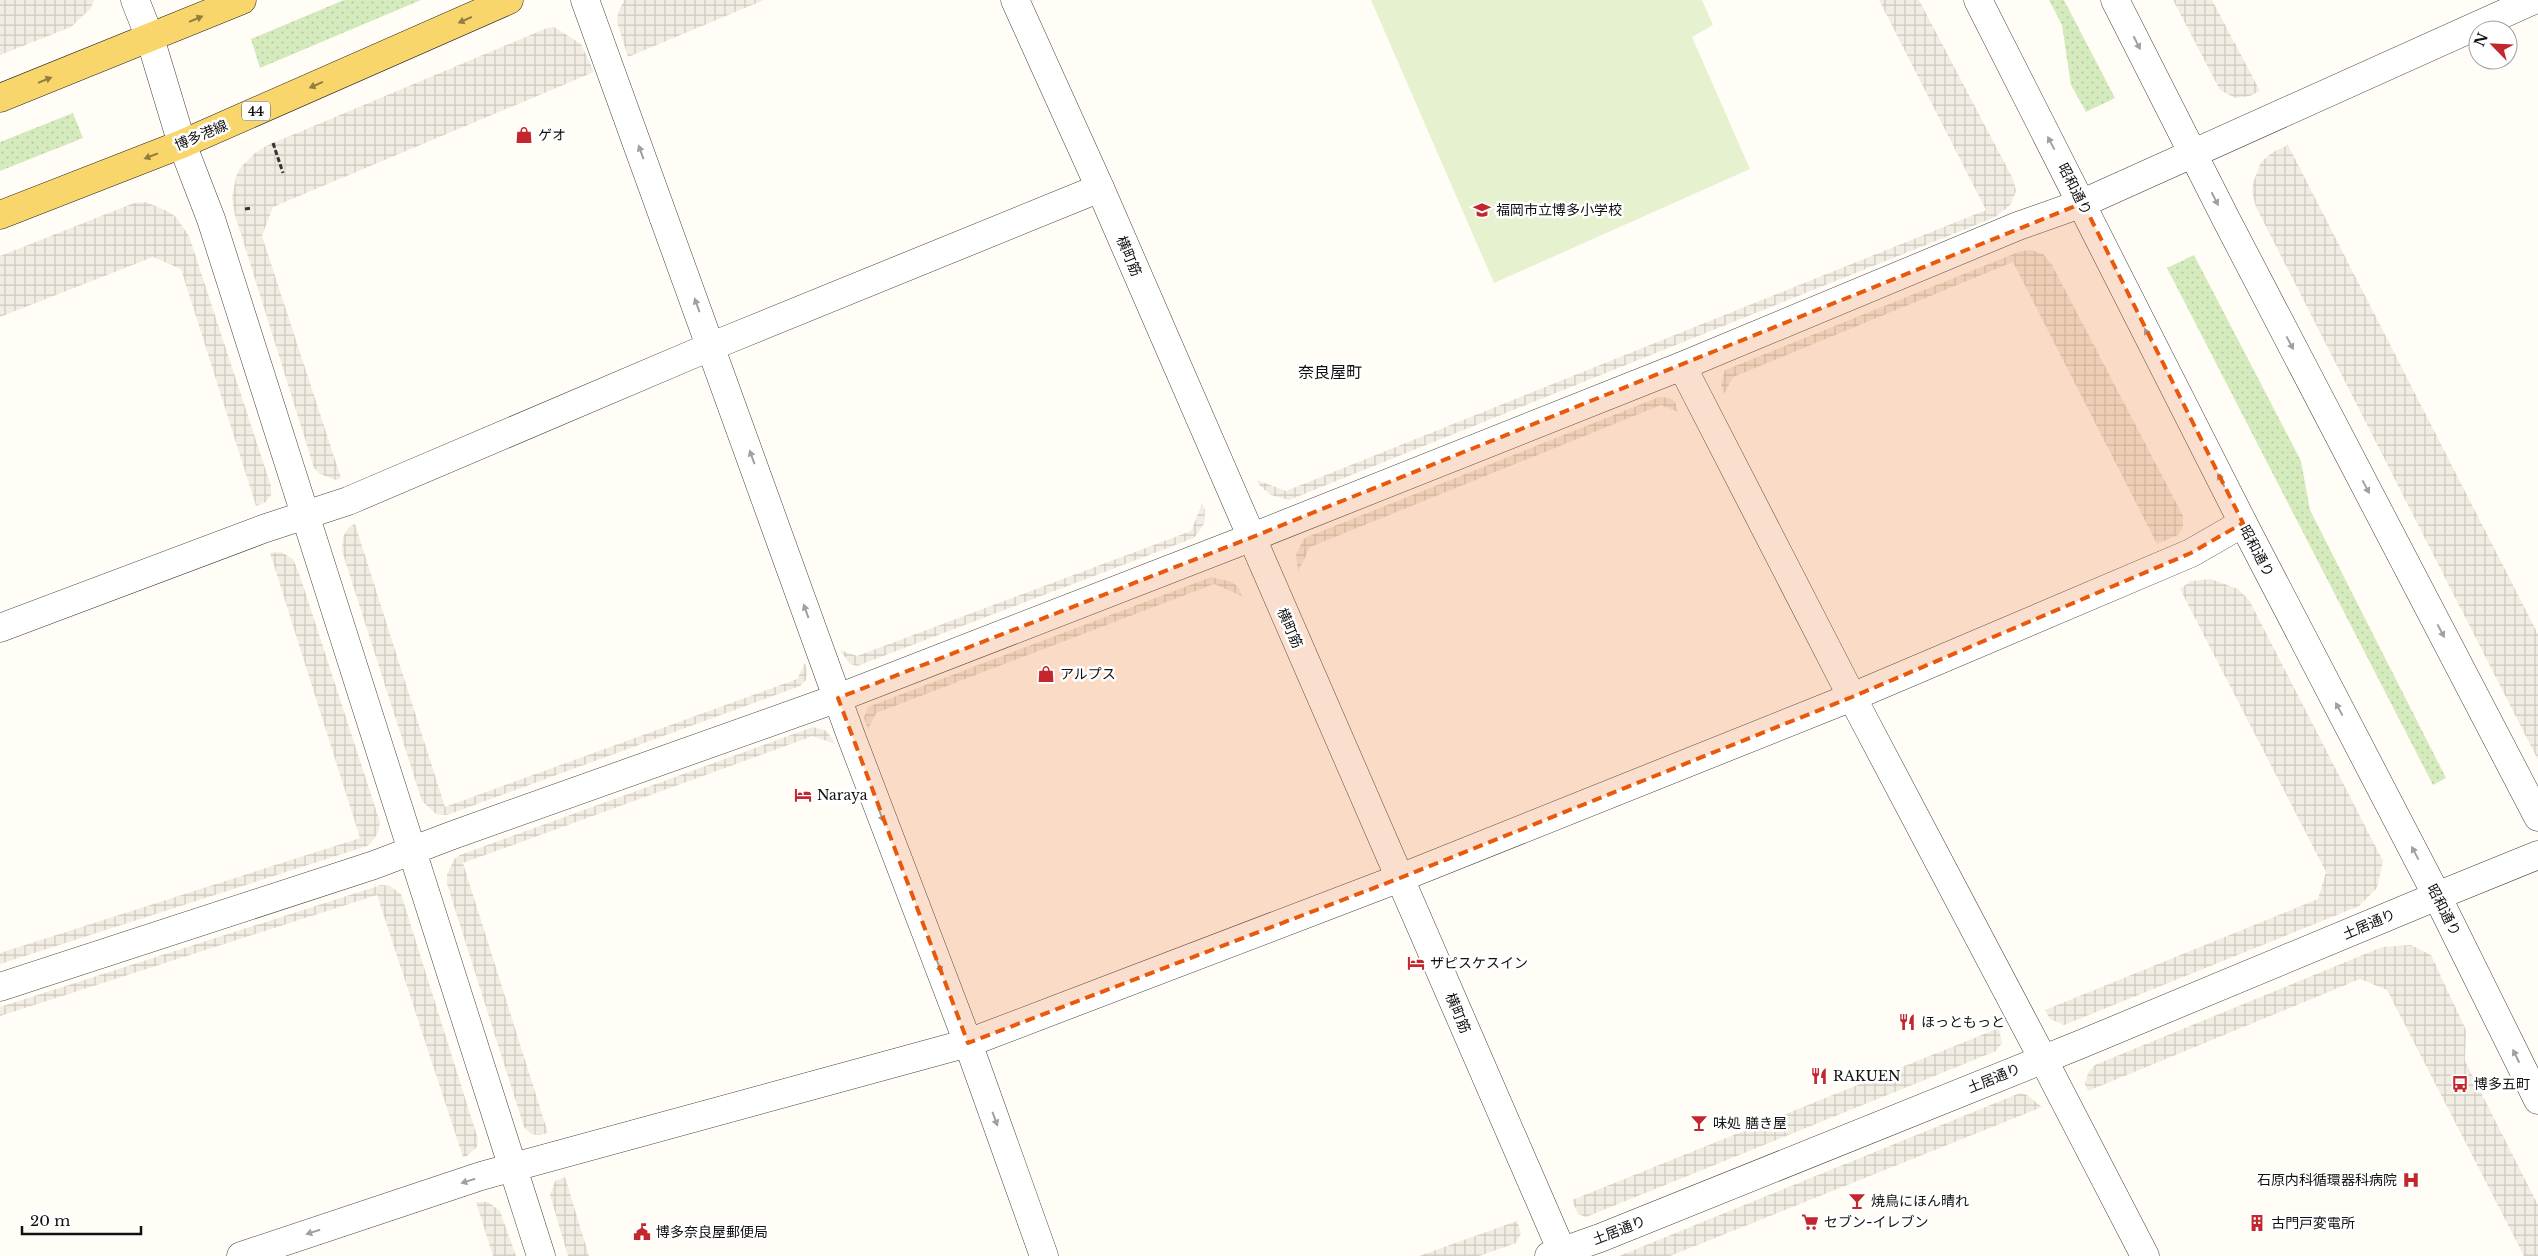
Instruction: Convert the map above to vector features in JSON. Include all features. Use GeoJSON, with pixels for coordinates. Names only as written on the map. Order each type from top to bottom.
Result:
{"type":"FeatureCollection","features":[{"type":"Feature","properties":{"kind":"main road"},"geometry":{"type":"LineString","coordinates":[[0,98],[242,0]]}},
{"type":"Feature","properties":{"kind":"main road","name":"博多港線"},"geometry":{"type":"LineString","coordinates":[[0,215],[182,144],[509,0]]}},
{"type":"Feature","properties":{"kind":"street"},"geometry":{"type":"LineString","coordinates":[[135,0],[150,38],[182,144],[210,219],[542,1256]]}},
{"type":"Feature","properties":{"kind":"street"},"geometry":{"type":"LineString","coordinates":[[585,0],[838,698],[968,1043],[1044,1256]]}},
{"type":"Feature","properties":{"kind":"street","name":"横町筋"},"geometry":{"type":"LineString","coordinates":[[1015,0],[1100,188],[1250,538],[1400,878],[1558,1254]]}},
{"type":"Feature","properties":{"kind":"street","name":"昭和通り"},"geometry":{"type":"LineString","coordinates":[[1978,0],[2083,203],[2243,523],[2437,896],[2538,1100]]}},
{"type":"Feature","properties":{"kind":"street"},"geometry":{"type":"LineString","coordinates":[[2115,0],[2538,817]]}},
{"type":"Feature","properties":{"kind":"street"},"geometry":{"type":"LineString","coordinates":[[0,987],[374,865],[838,698],[1250,538],[1682,366],[2018,226],[2083,203],[2194,155],[2534,0]]}},
{"type":"Feature","properties":{"kind":"street"},"geometry":{"type":"LineString","coordinates":[[0,628],[305,515],[348,501],[712,346],[1100,188]]}},
{"type":"Feature","properties":{"kind":"street"},"geometry":{"type":"LineString","coordinates":[[1682,366],[2145,1256]]}},
{"type":"Feature","properties":{"kind":"street"},"geometry":{"type":"LineString","coordinates":[[241,1256],[481,1176],[968,1043],[1400,878],[1852,696],[2190,553],[2243,523]]}},
{"type":"Feature","properties":{"kind":"street","name":"土居通り"},"geometry":{"type":"LineString","coordinates":[[1558,1254],[2538,855]]}},
{"type":"Feature","properties":{"kind":"path"},"geometry":{"type":"LineString","coordinates":[[273,143],[283,173]]}},
{"type":"Feature","properties":{"kind":"highlighted area"},"geometry":{"type":"Polygon","coordinates":[[[2083,203],[2243,523],[2191,553],[1852,697],[1400,878],[968,1043],[838,698],[1250,538],[2083,203]]]}},
{"type":"Feature","properties":{"kind":"green space"},"geometry":{"type":"Polygon","coordinates":[[[344,0],[421,0],[260,68],[251,39],[344,0]]]}},
{"type":"Feature","properties":{"kind":"green space"},"geometry":{"type":"Polygon","coordinates":[[[1371,0],[1702,0],[1713,25],[1692,37],[1750,169],[1494,283],[1371,0]]]}},
{"type":"Feature","properties":{"kind":"green space"},"geometry":{"type":"Polygon","coordinates":[[[2049,0],[2064,0],[2115,98],[2086,112],[2071,85],[2062,25],[2049,0]]]}},
{"type":"Feature","properties":{"kind":"green space"},"geometry":{"type":"Polygon","coordinates":[[[73,113],[83,138],[0,171],[0,142],[73,113]]]}},
{"type":"Feature","properties":{"kind":"green space"},"geometry":{"type":"Polygon","coordinates":[[[2194,255],[2301,461],[2310,510],[2446,778],[2433,785],[2167,268],[2194,255]]]}},
{"type":"Feature","properties":{"kind":"shaded area"},"geometry":{"type":"Polygon","coordinates":[[[0,0],[94,0],[91,8],[71,27],[0,55],[0,0]]]}},
{"type":"Feature","properties":{"kind":"shaded area"},"geometry":{"type":"Polygon","coordinates":[[[624,0],[764,0],[628,57],[617,22],[618,13],[624,0]]]}},
{"type":"Feature","properties":{"kind":"shaded area"},"geometry":{"type":"Polygon","coordinates":[[[1879,0],[1919,0],[2013,179],[2016,191],[2011,204],[2007,208],[1993,218],[1289,500],[1271,495],[1260,486],[1257,480],[1286,491],[1986,210],[1879,0]]]}},
{"type":"Feature","properties":{"kind":"shaded area"},"geometry":{"type":"Polygon","coordinates":[[[2173,0],[2212,0],[2260,91],[2250,96],[2235,98],[2220,90],[2173,0]]]}},
{"type":"Feature","properties":{"kind":"shaded area"},"geometry":{"type":"Polygon","coordinates":[[[554,27],[581,44],[594,72],[273,207],[262,236],[341,478],[336,480],[320,474],[314,468],[235,215],[232,198],[236,177],[240,168],[255,153],[266,146],[547,28],[554,27]]]}},
{"type":"Feature","properties":{"kind":"shaded area"},"geometry":{"type":"Polygon","coordinates":[[[2288,145],[2538,634],[2538,760],[2256,207],[2252,192],[2253,183],[2261,162],[2273,152],[2288,145]]]}},
{"type":"Feature","properties":{"kind":"shaded area"},"geometry":{"type":"Polygon","coordinates":[[[146,202],[176,217],[189,236],[271,486],[271,495],[266,502],[256,506],[181,269],[153,257],[0,317],[0,256],[134,203],[146,202]]]}},
{"type":"Feature","properties":{"kind":"shaded area"},"geometry":{"type":"Polygon","coordinates":[[[2031,250],[2043,254],[2052,265],[2183,516],[2183,527],[2178,535],[2157,544],[2013,262],[1733,377],[1724,394],[1721,384],[1725,370],[2021,251],[2031,250]]]}},
{"type":"Feature","properties":{"kind":"shaded area"},"geometry":{"type":"Polygon","coordinates":[[[1659,397],[1670,398],[1675,402],[1678,412],[1661,405],[1310,547],[1298,572],[1296,554],[1303,540],[1307,537],[1659,397]]]}},
{"type":"Feature","properties":{"kind":"shaded area"},"geometry":{"type":"Polygon","coordinates":[[[1202,504],[1205,510],[1204,524],[1194,538],[857,666],[850,664],[840,650],[857,656],[1191,531],[1202,504]]]}},
{"type":"Feature","properties":{"kind":"shaded area"},"geometry":{"type":"Polygon","coordinates":[[[355,524],[445,807],[797,679],[805,663],[807,671],[806,680],[800,686],[447,815],[436,814],[422,801],[342,551],[343,537],[349,527],[355,524]]]}},
{"type":"Feature","properties":{"kind":"shaded area"},"geometry":{"type":"Polygon","coordinates":[[[281,552],[293,559],[299,573],[380,822],[378,832],[372,842],[367,846],[0,964],[0,953],[360,838],[270,553],[281,552]]]}},
{"type":"Feature","properties":{"kind":"shaded area"},"geometry":{"type":"Polygon","coordinates":[[[1211,577],[1232,582],[1238,587],[1242,596],[1214,584],[876,713],[868,729],[864,718],[868,707],[1211,577]]]}},
{"type":"Feature","properties":{"kind":"shaded area"},"geometry":{"type":"Polygon","coordinates":[[[2211,579],[2238,589],[2249,600],[2383,861],[2377,888],[2359,906],[2064,1025],[2050,1019],[2045,1010],[2318,899],[2326,872],[2180,589],[2191,581],[2211,579]]]}},
{"type":"Feature","properties":{"kind":"shaded area"},"geometry":{"type":"Polygon","coordinates":[[[813,727],[827,731],[835,744],[813,736],[463,863],[548,1133],[531,1134],[524,1127],[447,884],[447,875],[454,859],[460,855],[813,727]]]}},
{"type":"Feature","properties":{"kind":"shaded area"},"geometry":{"type":"Polygon","coordinates":[[[381,885],[390,886],[401,894],[478,1139],[477,1147],[467,1156],[463,1157],[377,895],[0,1016],[0,1007],[381,885]]]}},
{"type":"Feature","properties":{"kind":"shaded area"},"geometry":{"type":"Polygon","coordinates":[[[2411,945],[2431,955],[2466,1030],[2465,1061],[2538,1205],[2538,1256],[2524,1256],[2387,990],[2360,979],[2088,1091],[2085,1084],[2088,1073],[2095,1065],[2382,947],[2411,945]]]}},
{"type":"Feature","properties":{"kind":"shaded area"},"geometry":{"type":"Polygon","coordinates":[[[1999,1028],[2002,1043],[1996,1051],[1586,1217],[1578,1214],[1572,1200],[1999,1028]]]}},
{"type":"Feature","properties":{"kind":"shaded area"},"geometry":{"type":"Polygon","coordinates":[[[2020,1093],[2027,1095],[2042,1107],[1670,1256],[1619,1256],[2020,1093]]]}},
{"type":"Feature","properties":{"kind":"shaded area"},"geometry":{"type":"Polygon","coordinates":[[[565,1177],[589,1256],[568,1256],[550,1195],[555,1181],[565,1177]]]}},
{"type":"Feature","properties":{"kind":"shaded area"},"geometry":{"type":"Polygon","coordinates":[[[476,1202],[488,1202],[500,1211],[516,1256],[493,1256],[476,1202]]]}},
{"type":"Feature","properties":{"kind":"shaded area"},"geometry":{"type":"Polygon","coordinates":[[[1517,1221],[1521,1233],[1516,1243],[1479,1256],[1419,1256],[1517,1221]]]}},
{"type":"Feature","properties":{"kind":"place","name":"ゲオ"},"geometry":{"type":"Point","coordinates":[524,135]}},
{"type":"Feature","properties":{"kind":"place","name":"福岡市立博多小学校"},"geometry":{"type":"Point","coordinates":[1482,210]}},
{"type":"Feature","properties":{"kind":"place","name":"アルプス"},"geometry":{"type":"Point","coordinates":[1046,674]}},
{"type":"Feature","properties":{"kind":"place","name":"Naraya"},"geometry":{"type":"Point","coordinates":[803,795]}},
{"type":"Feature","properties":{"kind":"place","name":"ザピスケスイン"},"geometry":{"type":"Point","coordinates":[1416,963]}},
{"type":"Feature","properties":{"kind":"place","name":"ほっともっと"},"geometry":{"type":"Point","coordinates":[1907,1022]}},
{"type":"Feature","properties":{"kind":"place","name":"RAKUEN"},"geometry":{"type":"Point","coordinates":[1819,1076]}},
{"type":"Feature","properties":{"kind":"place","name":"博多五町"},"geometry":{"type":"Point","coordinates":[2460,1084]}},
{"type":"Feature","properties":{"kind":"place","name":"味処 膳き屋"},"geometry":{"type":"Point","coordinates":[1699,1123]}},
{"type":"Feature","properties":{"kind":"place","name":"石原内科循環器科病院"},"geometry":{"type":"Point","coordinates":[2411,1180]}},
{"type":"Feature","properties":{"kind":"place","name":"焼鳥にほん晴れ"},"geometry":{"type":"Point","coordinates":[1857,1201]}},
{"type":"Feature","properties":{"kind":"place","name":"セブン-イレブン"},"geometry":{"type":"Point","coordinates":[1810,1222]}},
{"type":"Feature","properties":{"kind":"place","name":"古門戸変電所"},"geometry":{"type":"Point","coordinates":[2257,1223]}},
{"type":"Feature","properties":{"kind":"place","name":"博多奈良屋郵便局"},"geometry":{"type":"Point","coordinates":[642,1232]}},
{"type":"Feature","properties":{"kind":"district","name":"奈良屋町"},"geometry":{"type":"Point","coordinates":[1330,372]}}]}
